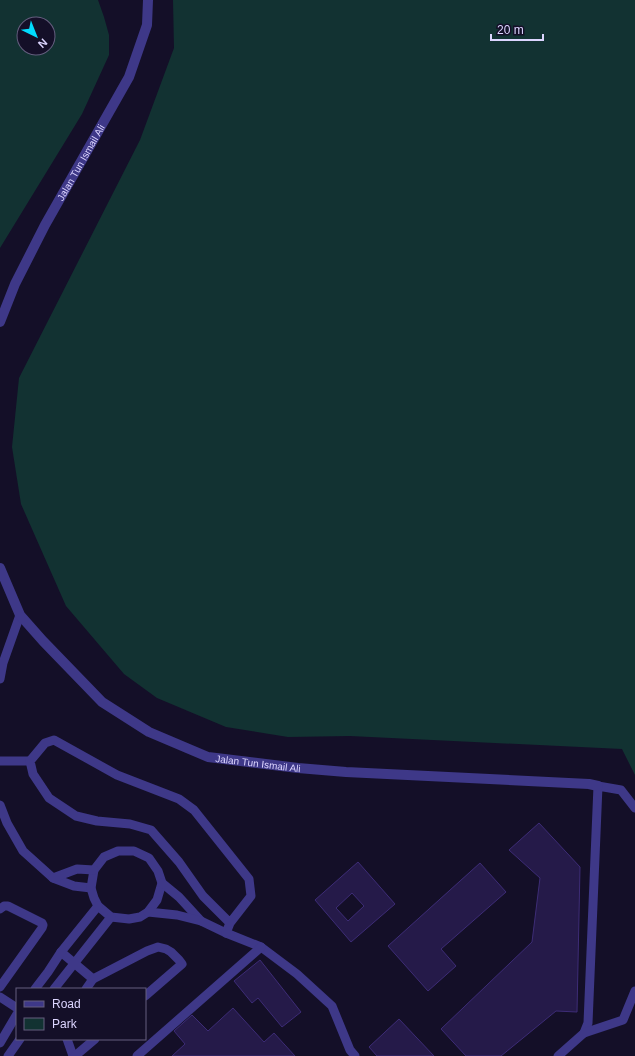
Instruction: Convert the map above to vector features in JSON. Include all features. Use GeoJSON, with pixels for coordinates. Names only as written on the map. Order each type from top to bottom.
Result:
{"type":"FeatureCollection","features":[{"type":"Feature","properties":{"kind":"street","name":"Jalan Tun Ismail Ali"},"geometry":{"type":"LineString","coordinates":[[0,322],[15,284],[45,225],[129,77],[147,25],[148,0]]}},
{"type":"Feature","properties":{"kind":"street","name":"Jalan Tun Ismail Ali"},"geometry":{"type":"LineString","coordinates":[[0,568],[20,615],[102,702],[149,732],[208,757],[298,768],[346,772],[589,784],[598,786]]}},
{"type":"Feature","properties":{"kind":"lane"},"geometry":{"type":"LineString","coordinates":[[0,679],[3,663],[20,615]]}},
{"type":"Feature","properties":{"kind":"lane"},"geometry":{"type":"LineString","coordinates":[[30,761],[45,743],[54,740],[117,775],[179,799],[194,810],[249,879],[251,896],[230,923],[226,933]]}},
{"type":"Feature","properties":{"kind":"lane"},"geometry":{"type":"LineString","coordinates":[[0,761],[30,761]]}},
{"type":"Feature","properties":{"kind":"lane"},"geometry":{"type":"LineString","coordinates":[[30,761],[33,774],[48,798],[76,816],[97,821],[130,824],[150,830],[179,862],[203,896],[230,923]]}},
{"type":"Feature","properties":{"kind":"lane"},"geometry":{"type":"LineString","coordinates":[[584,1033],[588,1023],[598,786],[621,790],[635,808]]}},
{"type":"Feature","properties":{"kind":"lane"},"geometry":{"type":"LineString","coordinates":[[0,805],[7,823],[23,851],[53,878],[74,886],[91,888]]}},
{"type":"Feature","properties":{"kind":"lane"},"geometry":{"type":"LineString","coordinates":[[162,883],[157,900],[148,912],[129,919],[111,917],[98,906],[91,888],[94,870],[104,858],[118,851],[134,851],[149,858],[158,871],[162,883],[179,897],[201,921]]}},
{"type":"Feature","properties":{"kind":"lane"},"geometry":{"type":"LineString","coordinates":[[53,878],[77,869],[94,870]]}},
{"type":"Feature","properties":{"kind":"lane"},"geometry":{"type":"LineString","coordinates":[[0,909],[4,906],[8,906],[42,923],[43,925],[0,987]]}},
{"type":"Feature","properties":{"kind":"lane"},"geometry":{"type":"LineString","coordinates":[[36,988],[48,972],[60,952],[98,906]]}},
{"type":"Feature","properties":{"kind":"lane"},"geometry":{"type":"LineString","coordinates":[[148,912],[176,915],[201,921],[261,947],[297,974],[332,1006],[350,1050],[355,1056]]}},
{"type":"Feature","properties":{"kind":"lane"},"geometry":{"type":"LineString","coordinates":[[55,988],[111,917]]}},
{"type":"Feature","properties":{"kind":"lane"},"geometry":{"type":"LineString","coordinates":[[87,988],[93,979],[147,951],[158,947],[166,949],[180,960],[182,964],[146,995]]}},
{"type":"Feature","properties":{"kind":"lane"},"geometry":{"type":"LineString","coordinates":[[137,1056],[261,947]]}},
{"type":"Feature","properties":{"kind":"lane"},"geometry":{"type":"LineString","coordinates":[[60,952],[93,979]]}},
{"type":"Feature","properties":{"kind":"lane"},"geometry":{"type":"LineString","coordinates":[[558,1056],[584,1033],[623,1020],[635,991]]}},
{"type":"Feature","properties":{"kind":"lane"},"geometry":{"type":"LineString","coordinates":[[0,997],[16,1007]]}},
{"type":"Feature","properties":{"kind":"lane"},"geometry":{"type":"LineString","coordinates":[[0,1043],[16,1016]]}},
{"type":"Feature","properties":{"kind":"lane"},"geometry":{"type":"LineString","coordinates":[[8,1056],[19,1040]]}},
{"type":"Feature","properties":{"kind":"lane"},"geometry":{"type":"LineString","coordinates":[[67,1040],[74,1056],[94,1040]]}},
{"type":"Feature","properties":{"kind":"green space"},"geometry":{"type":"Polygon","coordinates":[[[0,0],[98,0],[109,35],[109,55],[82,114],[0,248],[0,0]]]}},
{"type":"Feature","properties":{"kind":"green space"},"geometry":{"type":"Polygon","coordinates":[[[173,0],[635,0],[635,775],[622,749],[350,736],[288,737],[226,727],[157,698],[124,674],[66,606],[21,504],[12,447],[19,378],[140,140],[174,48],[173,0]]]}},
{"type":"Feature","properties":{"kind":"building"},"geometry":{"type":"Polygon","coordinates":[[[539,823],[580,867],[577,1012],[556,1011],[501,1056],[466,1056],[441,1029],[532,942],[540,878],[509,850],[539,823]]]}},
{"type":"Feature","properties":{"kind":"building"},"geometry":{"type":"Polygon","coordinates":[[[358,862],[395,904],[351,942],[315,900],[358,862]],[[352,893],[336,908],[348,921],[364,906],[352,893]]]}},
{"type":"Feature","properties":{"kind":"building"},"geometry":{"type":"Polygon","coordinates":[[[480,863],[506,892],[441,949],[456,966],[428,991],[388,946],[480,863]]]}},
{"type":"Feature","properties":{"kind":"building"},"geometry":{"type":"Polygon","coordinates":[[[260,960],[301,1012],[282,1027],[258,998],[252,1003],[234,981],[260,960]]]}},
{"type":"Feature","properties":{"kind":"building"},"geometry":{"type":"Polygon","coordinates":[[[233,1008],[264,1042],[274,1033],[295,1056],[172,1056],[185,1044],[174,1031],[192,1015],[208,1031],[233,1008]]]}},
{"type":"Feature","properties":{"kind":"building"},"geometry":{"type":"Polygon","coordinates":[[[399,1019],[434,1056],[377,1056],[369,1047],[399,1019]]]}}]}
